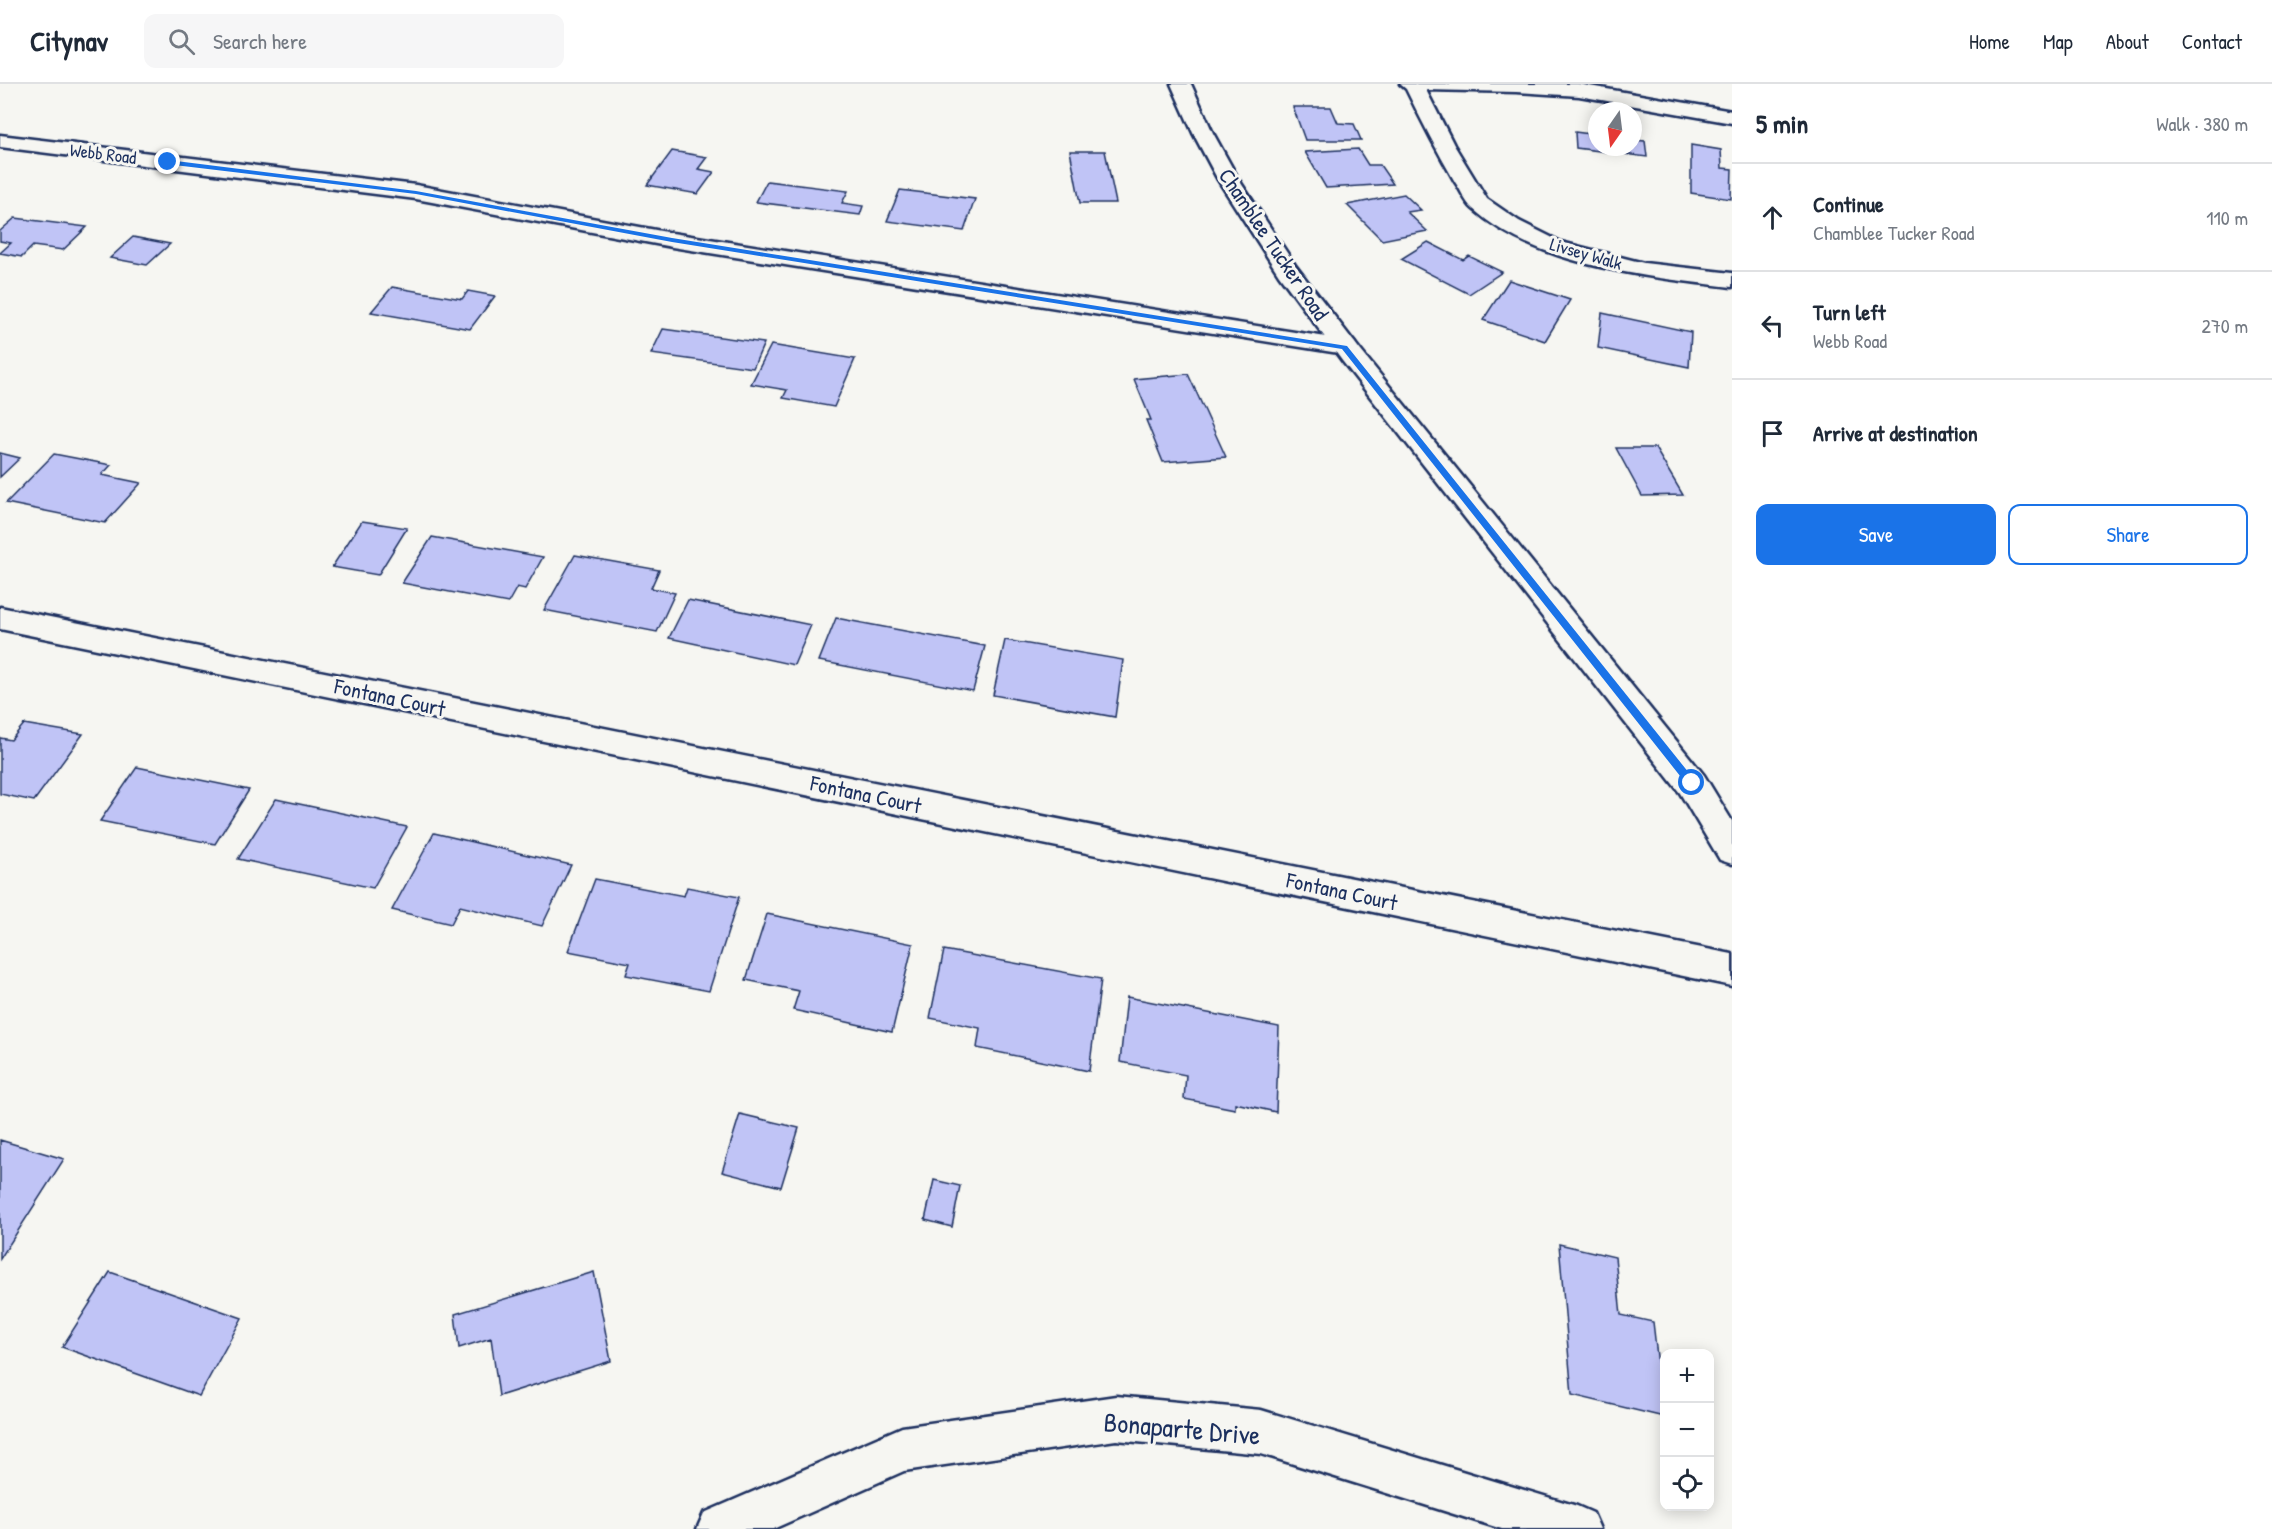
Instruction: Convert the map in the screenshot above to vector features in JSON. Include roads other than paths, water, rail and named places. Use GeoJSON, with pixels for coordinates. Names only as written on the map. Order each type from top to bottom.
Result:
{"type":"FeatureCollection","features":[{"type":"Feature","properties":{"kind":"street","name":"Chamblee Tucker Road"},"geometry":{"type":"LineString","coordinates":[[1181,84],[1199,127],[1241,205],[1345,347],[1692,783],[1732,850]]}},
{"type":"Feature","properties":{"kind":"street"},"geometry":{"type":"LineString","coordinates":[[1411,84],[1578,89],[1732,117]]}},
{"type":"Feature","properties":{"kind":"street","name":"Livsey Walk"},"geometry":{"type":"LineString","coordinates":[[1411,84],[1444,145],[1479,202],[1511,226],[1553,247],[1632,267],[1732,280]]}},
{"type":"Feature","properties":{"kind":"street","name":"Webb Road"},"geometry":{"type":"LineString","coordinates":[[0,141],[416,192],[672,240],[1345,347]]}},
{"type":"Feature","properties":{"kind":"street","name":"Fontana Court"},"geometry":{"type":"LineString","coordinates":[[0,618],[1732,970]]}},
{"type":"Feature","properties":{"kind":"street","name":"Bonaparte Drive"},"geometry":{"type":"LineString","coordinates":[[720,1529],[902,1449],[1116,1418],[1261,1432],[1577,1529]]}}]}
